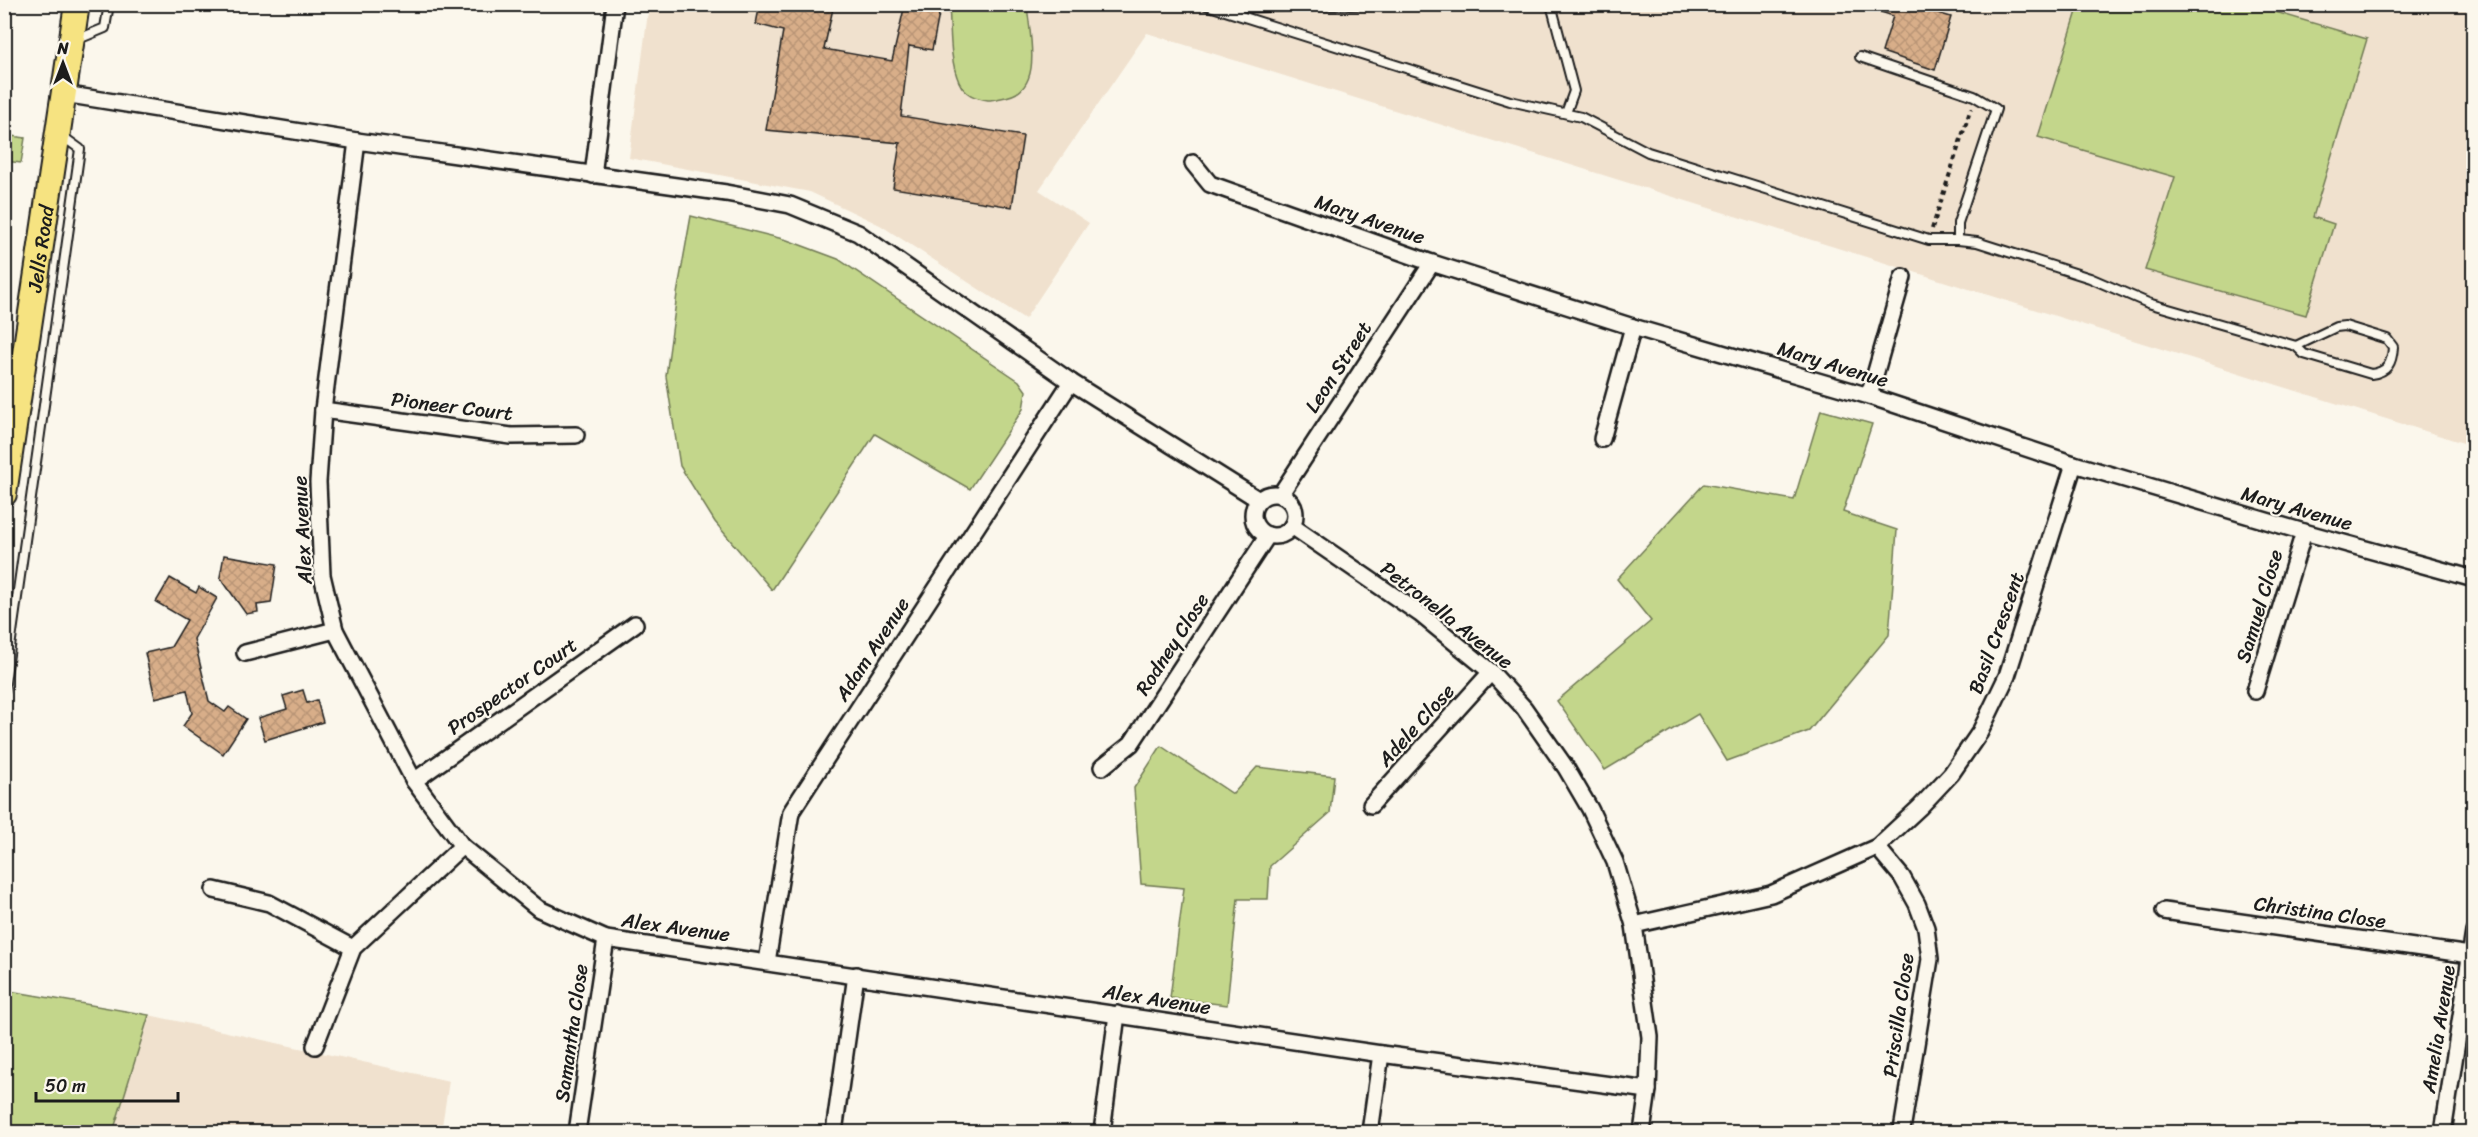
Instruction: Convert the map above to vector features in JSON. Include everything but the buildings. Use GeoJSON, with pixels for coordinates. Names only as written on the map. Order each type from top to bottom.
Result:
{"type":"FeatureCollection","features":[{"type":"Feature","properties":{"kind":"main road","name":"Jells Road"},"geometry":{"type":"LineString","coordinates":[[4,494],[13,375],[58,134],[77,4]]}},
{"type":"Feature","properties":{"kind":"street"},"geometry":{"type":"LineString","coordinates":[[593,175],[615,4]]}},
{"type":"Feature","properties":{"kind":"street"},"geometry":{"type":"LineString","coordinates":[[64,94],[357,141],[726,193],[790,205],[858,233],[1071,382],[1259,500]]}},
{"type":"Feature","properties":{"kind":"street","name":"Alex Avenue"},"geometry":{"type":"LineString","coordinates":[[357,141],[323,410],[318,482],[322,575],[335,630],[414,781],[462,846],[539,909],[606,939],[1381,1054],[1647,1090]]}},
{"type":"Feature","properties":{"kind":"street","name":"Mary Avenue"},"geometry":{"type":"LineString","coordinates":[[1193,163],[1209,184],[1432,263],[1633,327],[1869,396],[2074,464],[2304,532],[2474,579]]}},
{"type":"Feature","properties":{"kind":"street","name":"Leon Street"},"geometry":{"type":"LineString","coordinates":[[1280,495],[1432,263]]}},
{"type":"Feature","properties":{"kind":"street"},"geometry":{"type":"LineString","coordinates":[[1869,396],[1903,277]]}},
{"type":"Feature","properties":{"kind":"street"},"geometry":{"type":"LineString","coordinates":[[1602,439],[1633,327]]}},
{"type":"Feature","properties":{"kind":"street","name":"Adam Avenue"},"geometry":{"type":"LineString","coordinates":[[767,962],[791,812],[1071,382]]}},
{"type":"Feature","properties":{"kind":"street","name":"Pioneer Court"},"geometry":{"type":"LineString","coordinates":[[323,410],[511,436],[576,435]]}},
{"type":"Feature","properties":{"kind":"street","name":"Basil Crescent"},"geometry":{"type":"LineString","coordinates":[[1634,925],[1771,894],[1877,847],[1951,774],[1980,732],[2007,676],[2074,464]]}},
{"type":"Feature","properties":{"kind":"street"},"geometry":{"type":"LineString","coordinates":[[1273,494],[1287,498],[1294,508],[1292,526],[1277,536],[1261,531],[1253,512],[1259,500],[1273,494]]}},
{"type":"Feature","properties":{"kind":"street","name":"Petronella Avenue"},"geometry":{"type":"LineString","coordinates":[[1292,526],[1420,615],[1491,672],[1524,708],[1566,768],[1590,809],[1615,862],[1634,925],[1650,1037],[1647,1090],[1641,1132]]}},
{"type":"Feature","properties":{"kind":"street","name":"Samuel Close"},"geometry":{"type":"LineString","coordinates":[[2255,691],[2304,532]]}},
{"type":"Feature","properties":{"kind":"street","name":"Rodney Close"},"geometry":{"type":"LineString","coordinates":[[1102,767],[1131,744],[1268,535]]}},
{"type":"Feature","properties":{"kind":"street","name":"Prospector Court"},"geometry":{"type":"LineString","coordinates":[[414,781],[635,624]]}},
{"type":"Feature","properties":{"kind":"street"},"geometry":{"type":"LineString","coordinates":[[245,653],[335,630]]}},
{"type":"Feature","properties":{"kind":"street","name":"Adele Close"},"geometry":{"type":"LineString","coordinates":[[1371,805],[1491,672]]}},
{"type":"Feature","properties":{"kind":"street"},"geometry":{"type":"LineString","coordinates":[[315,1047],[353,948],[462,846]]}},
{"type":"Feature","properties":{"kind":"street","name":"Priscilla Close"},"geometry":{"type":"LineString","coordinates":[[1877,847],[1902,877],[1917,904],[1926,928],[1930,959],[1902,1130]]}},
{"type":"Feature","properties":{"kind":"street"},"geometry":{"type":"LineString","coordinates":[[214,890],[268,903],[353,948]]}},
{"type":"Feature","properties":{"kind":"street","name":"Christina Close"},"geometry":{"type":"LineString","coordinates":[[2164,911],[2470,955]]}},
{"type":"Feature","properties":{"kind":"street","name":"Amelia Avenue"},"geometry":{"type":"LineString","coordinates":[[2443,1132],[2474,932]]}},
{"type":"Feature","properties":{"kind":"street","name":"Samantha Close"},"geometry":{"type":"LineString","coordinates":[[577,1132],[606,939]]}},
{"type":"Feature","properties":{"kind":"street"},"geometry":{"type":"LineString","coordinates":[[834,1132],[856,975]]}},
{"type":"Feature","properties":{"kind":"street"},"geometry":{"type":"LineString","coordinates":[[1102,1132],[1117,1014]]}},
{"type":"Feature","properties":{"kind":"street"},"geometry":{"type":"LineString","coordinates":[[1370,1132],[1381,1054]]}},
{"type":"Feature","properties":{"kind":"lane"},"geometry":{"type":"LineString","coordinates":[[72,42],[105,28],[109,4]]}},
{"type":"Feature","properties":{"kind":"lane"},"geometry":{"type":"LineString","coordinates":[[1203,4],[1510,101],[1566,112],[1581,117],[1648,152],[1929,240],[1977,242],[2090,279],[2148,303],[2296,346],[2304,354],[2371,374],[2379,373],[2388,367],[2392,360],[2392,347],[2386,339],[2345,326],[2336,327],[2296,346]]}},
{"type":"Feature","properties":{"kind":"lane"},"geometry":{"type":"LineString","coordinates":[[1214,8],[1392,4]]}},
{"type":"Feature","properties":{"kind":"lane"},"geometry":{"type":"LineString","coordinates":[[1547,4],[1552,8],[1574,91],[1566,112]]}},
{"type":"Feature","properties":{"kind":"lane"},"geometry":{"type":"LineString","coordinates":[[1860,57],[1974,96],[1996,109],[1958,223],[1958,240]]}},
{"type":"Feature","properties":{"kind":"lane"},"geometry":{"type":"LineString","coordinates":[[4,690],[80,149],[58,134]]}},
{"type":"Feature","properties":{"kind":"path"},"geometry":{"type":"LineString","coordinates":[[1929,240],[1974,96]]}},
{"type":"Feature","properties":{"kind":"shaded area"},"geometry":{"type":"Polygon","coordinates":[[[649,5],[2473,5],[2473,446],[1147,33],[1039,190],[1089,223],[1025,319],[880,225],[810,192],[629,158],[649,5]]]}},
{"type":"Feature","properties":{"kind":"shaded area"},"geometry":{"type":"Polygon","coordinates":[[[149,1015],[449,1081],[441,1132],[113,1132],[149,1015]]]}},
{"type":"Feature","properties":{"kind":"green space"},"geometry":{"type":"Polygon","coordinates":[[[949,5],[1027,5],[1032,58],[1026,83],[1018,92],[988,100],[975,97],[964,90],[954,64],[949,5]]]}},
{"type":"Feature","properties":{"kind":"green space"},"geometry":{"type":"Polygon","coordinates":[[[2079,5],[2252,5],[2367,39],[2313,217],[2334,224],[2306,315],[2145,270],[2175,177],[2038,137],[2079,5]]]}},
{"type":"Feature","properties":{"kind":"green space"},"geometry":{"type":"Polygon","coordinates":[[[5,135],[25,138],[21,163],[5,161],[5,135]]]}},
{"type":"Feature","properties":{"kind":"green space"},"geometry":{"type":"Polygon","coordinates":[[[691,216],[787,240],[838,259],[1019,381],[1026,391],[1023,409],[970,489],[875,434],[772,590],[715,522],[680,466],[666,376],[691,216]]]}},
{"type":"Feature","properties":{"kind":"green space"},"geometry":{"type":"Polygon","coordinates":[[[1821,410],[1872,424],[1843,512],[1897,530],[1889,635],[1809,731],[1727,761],[1698,714],[1605,770],[1557,701],[1651,621],[1617,579],[1704,484],[1794,500],[1821,410]]]}},
{"type":"Feature","properties":{"kind":"green space"},"geometry":{"type":"Polygon","coordinates":[[[1161,746],[1233,794],[1257,767],[1334,776],[1330,813],[1270,866],[1268,899],[1238,899],[1227,1005],[1170,998],[1184,888],[1141,884],[1134,788],[1161,746]]]}},
{"type":"Feature","properties":{"kind":"green space"},"geometry":{"type":"Polygon","coordinates":[[[4,990],[149,1015],[113,1132],[5,1132],[4,990]]]}}]}
